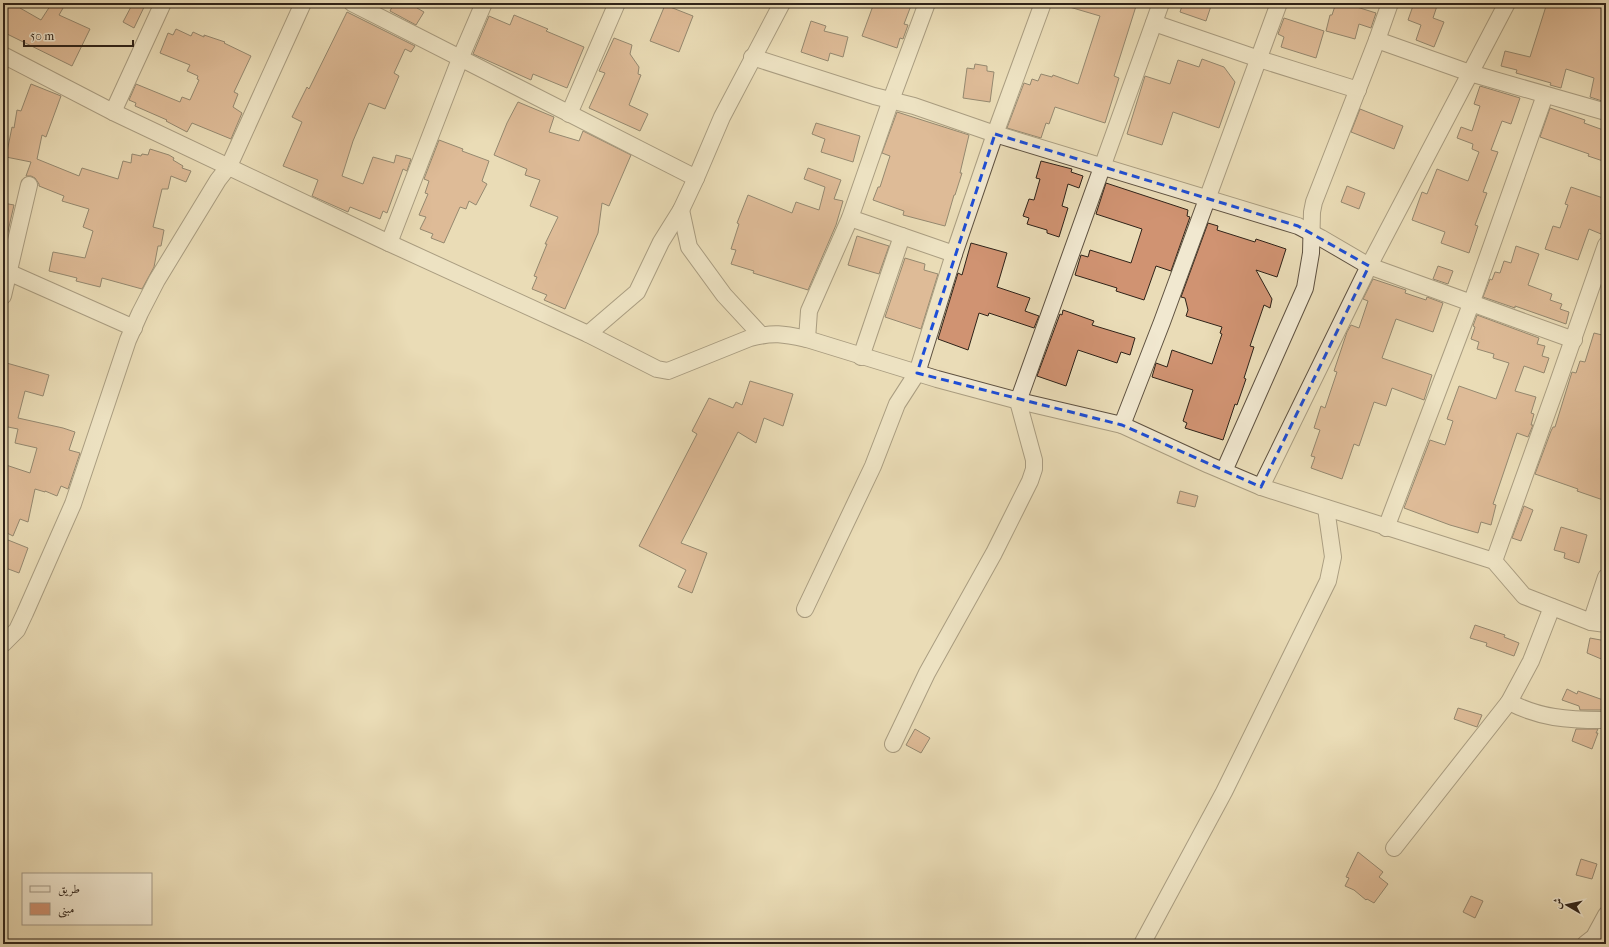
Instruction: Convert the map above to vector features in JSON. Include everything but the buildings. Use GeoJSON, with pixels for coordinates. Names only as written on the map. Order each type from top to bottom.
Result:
{"type":"FeatureCollection","features":[{"type":"Feature","properties":{"kind":"street"},"geometry":{"type":"LineString","coordinates":[[113,112],[163,3]]}},
{"type":"Feature","properties":{"kind":"street"},"geometry":{"type":"LineString","coordinates":[[3,644],[17,630],[26,613],[73,504],[128,340],[157,280],[218,180],[229,166],[303,3]]}},
{"type":"Feature","properties":{"kind":"street"},"geometry":{"type":"LineString","coordinates":[[352,3],[696,178]]}},
{"type":"Feature","properties":{"kind":"street"},"geometry":{"type":"LineString","coordinates":[[389,243],[460,59],[484,3]]}},
{"type":"Feature","properties":{"kind":"street"},"geometry":{"type":"LineString","coordinates":[[569,114],[617,3]]}},
{"type":"Feature","properties":{"kind":"street"},"geometry":{"type":"LineString","coordinates":[[588,334],[623,306],[637,292],[660,242],[680,210],[696,178],[722,117],[752,57],[782,3]]}},
{"type":"Feature","properties":{"kind":"street"},"geometry":{"type":"LineString","coordinates":[[807,340],[809,311],[850,218],[890,100],[927,3]]}},
{"type":"Feature","properties":{"kind":"street"},"geometry":{"type":"LineString","coordinates":[[805,609],[873,466],[897,404],[917,373],[954,254],[995,134],[1043,3]]}},
{"type":"Feature","properties":{"kind":"street"},"geometry":{"type":"LineString","coordinates":[[893,744],[926,673],[994,553],[1030,482],[1034,469],[1034,460],[1019,401],[1161,3]]}},
{"type":"Feature","properties":{"kind":"street"},"geometry":{"type":"LineString","coordinates":[[1122,425],[1162,322],[1279,3]]}},
{"type":"Feature","properties":{"kind":"street"},"geometry":{"type":"LineString","coordinates":[[1224,471],[1305,288],[1311,253],[1312,212],[1314,202],[1390,3]]}},
{"type":"Feature","properties":{"kind":"street"},"geometry":{"type":"LineString","coordinates":[[1261,487],[1369,266],[1508,3]]}},
{"type":"Feature","properties":{"kind":"street"},"geometry":{"type":"LineString","coordinates":[[1154,23],[1259,59],[1358,90]]}},
{"type":"Feature","properties":{"kind":"street"},"geometry":{"type":"LineString","coordinates":[[1377,40],[1470,73],[1606,112]]}},
{"type":"Feature","properties":{"kind":"street"},"geometry":{"type":"LineString","coordinates":[[3,55],[113,112],[389,243],[588,334],[657,369],[668,371],[761,335],[772,333],[788,335],[1019,401],[1122,425],[1261,487],[1386,528],[1494,561],[1524,596],[1599,623],[1606,577]]}},
{"type":"Feature","properties":{"kind":"street"},"geometry":{"type":"LineString","coordinates":[[752,57],[874,96],[914,106],[995,134],[1298,226],[1369,266],[1574,340]]}},
{"type":"Feature","properties":{"kind":"street"},"geometry":{"type":"LineString","coordinates":[[1386,528],[1471,304],[1545,95]]}},
{"type":"Feature","properties":{"kind":"street"},"geometry":{"type":"LineString","coordinates":[[3,296],[30,185]]}},
{"type":"Feature","properties":{"kind":"street"},"geometry":{"type":"LineString","coordinates":[[680,210],[689,247],[724,295],[761,335]]}},
{"type":"Feature","properties":{"kind":"street"},"geometry":{"type":"LineString","coordinates":[[850,218],[954,254]]}},
{"type":"Feature","properties":{"kind":"street"},"geometry":{"type":"LineString","coordinates":[[861,357],[902,236]]}},
{"type":"Feature","properties":{"kind":"street"},"geometry":{"type":"LineString","coordinates":[[1494,561],[1574,340],[1606,246]]}},
{"type":"Feature","properties":{"kind":"street"},"geometry":{"type":"LineString","coordinates":[[8,272],[134,328]]}},
{"type":"Feature","properties":{"kind":"street"},"geometry":{"type":"LineString","coordinates":[[1142,944],[1224,792],[1328,581],[1333,557],[1326,508]]}},
{"type":"Feature","properties":{"kind":"street"},"geometry":{"type":"LineString","coordinates":[[1394,848],[1509,702],[1531,661],[1552,607]]}},
{"type":"Feature","properties":{"kind":"street"},"geometry":{"type":"LineString","coordinates":[[1509,702],[1549,717],[1571,720],[1606,719]]}},
{"type":"Feature","properties":{"kind":"street"},"geometry":{"type":"LineString","coordinates":[[1585,944],[1594,937],[1606,915]]}},
{"type":"Feature","properties":{"kind":"highlighted area"},"geometry":{"type":"Polygon","coordinates":[[[995,134],[1298,226],[1369,266],[1261,487],[1122,425],[917,373],[995,134]]]}}]}
